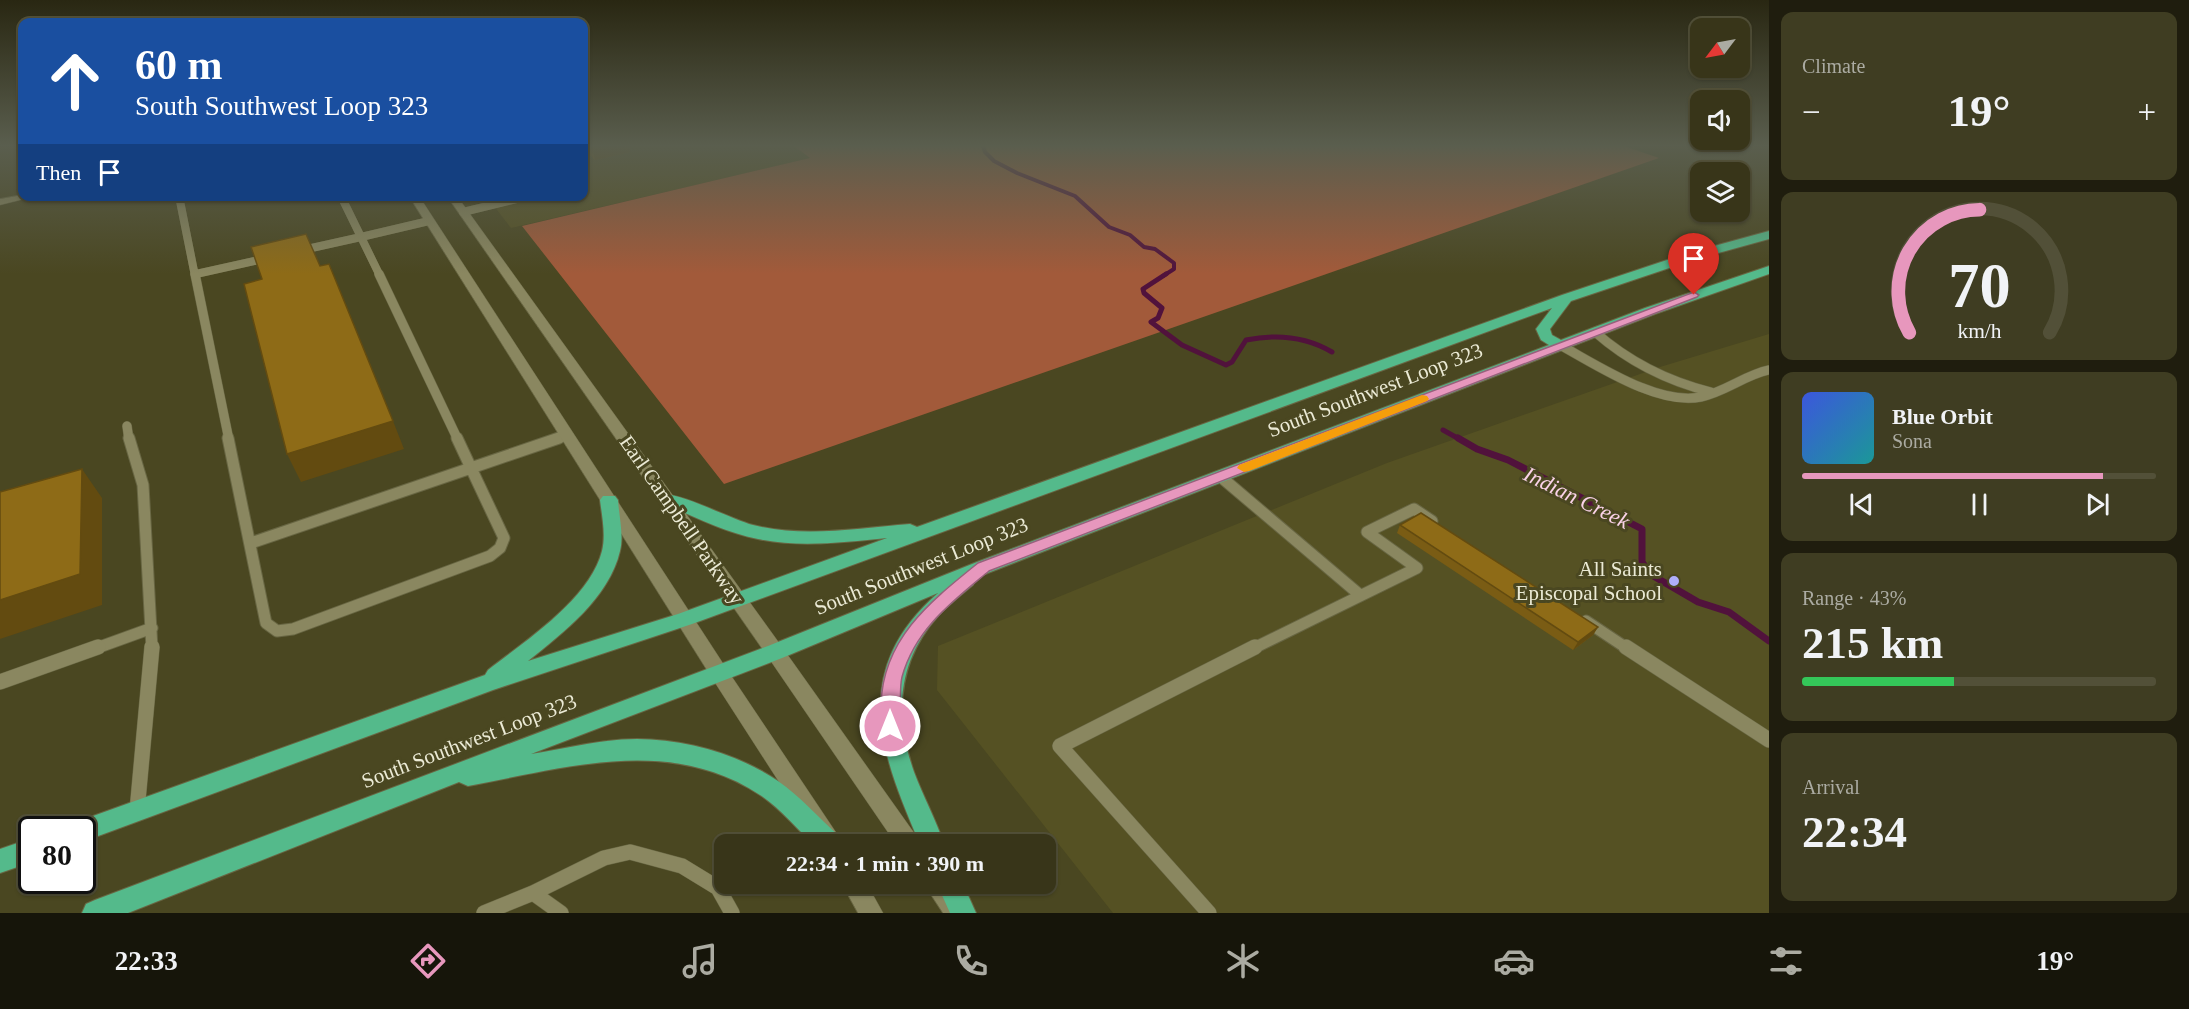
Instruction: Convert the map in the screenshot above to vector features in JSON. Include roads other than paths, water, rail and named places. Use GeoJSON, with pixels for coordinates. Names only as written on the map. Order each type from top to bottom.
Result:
{"type":"FeatureCollection","features":[{"type":"Feature","properties":{"kind":"highway","name":"South Southwest Loop 323"},"geometry":{"type":"LineString","coordinates":[[96,826],[486,683],[685,619],[1567,298],[1689,257],[1769,235]]}},
{"type":"Feature","properties":{"kind":"highway","name":"South Southwest Loop 323"},"geometry":{"type":"LineString","coordinates":[[94,913],[775,652],[984,567],[1560,345],[1689,296],[1769,270]]}},
{"type":"Feature","properties":{"kind":"highway"},"geometry":{"type":"LineString","coordinates":[[1560,345],[1546,337],[1543,329],[1567,298]]}},
{"type":"Feature","properties":{"kind":"highway"},"geometry":{"type":"LineString","coordinates":[[668,499],[735,527],[760,533],[801,536],[929,529]]}},
{"type":"Feature","properties":{"kind":"highway"},"geometry":{"type":"LineString","coordinates":[[486,683],[569,615],[594,585],[612,550],[609,501]]}},
{"type":"Feature","properties":{"kind":"highway"},"geometry":{"type":"LineString","coordinates":[[928,834],[898,765],[890,726],[890,691],[900,658],[920,623],[954,590],[984,567]]}},
{"type":"Feature","properties":{"kind":"highway"},"geometry":{"type":"LineString","coordinates":[[429,783],[609,750],[674,752],[708,759],[752,778],[771,790],[820,834]]}},
{"type":"Feature","properties":{"kind":"highway"},"geometry":{"type":"LineString","coordinates":[[0,861],[18,855]]}},
{"type":"Feature","properties":{"kind":"highway"},"geometry":{"type":"LineString","coordinates":[[954,894],[963,913]]}},
{"type":"Feature","properties":{"kind":"main road"},"geometry":{"type":"LineString","coordinates":[[0,202],[18,199]]}},
{"type":"Feature","properties":{"kind":"main road"},"geometry":{"type":"LineString","coordinates":[[417,201],[566,436],[824,834]]}},
{"type":"Feature","properties":{"kind":"main road","name":"Earl Campbell Parkway"},"geometry":{"type":"LineString","coordinates":[[456,201],[902,834]]}},
{"type":"Feature","properties":{"kind":"main road"},"geometry":{"type":"LineString","coordinates":[[860,894],[871,913]]}},
{"type":"Feature","properties":{"kind":"main road"},"geometry":{"type":"LineString","coordinates":[[943,894],[957,913]]}},
{"type":"Feature","properties":{"kind":"lane"},"geometry":{"type":"LineString","coordinates":[[180,201],[266,623],[277,631],[293,629],[490,556],[500,548],[504,538],[343,201]]}},
{"type":"Feature","properties":{"kind":"lane"},"geometry":{"type":"LineString","coordinates":[[464,212],[509,201]]}},
{"type":"Feature","properties":{"kind":"lane"},"geometry":{"type":"LineString","coordinates":[[292,252],[429,221]]}},
{"type":"Feature","properties":{"kind":"lane"},"geometry":{"type":"LineString","coordinates":[[196,274],[273,257]]}},
{"type":"Feature","properties":{"kind":"lane"},"geometry":{"type":"LineString","coordinates":[[1595,332],[1613,349],[1647,369],[1684,386],[1712,393]]}},
{"type":"Feature","properties":{"kind":"lane"},"geometry":{"type":"LineString","coordinates":[[1560,345],[1659,393],[1691,399],[1712,393],[1741,378],[1769,370]]}},
{"type":"Feature","properties":{"kind":"lane"},"geometry":{"type":"LineString","coordinates":[[127,426],[128,438],[143,485],[152,628],[152,660],[137,812]]}},
{"type":"Feature","properties":{"kind":"lane"},"geometry":{"type":"LineString","coordinates":[[251,543],[566,436]]}},
{"type":"Feature","properties":{"kind":"lane"},"geometry":{"type":"LineString","coordinates":[[1221,477],[1360,595]]}},
{"type":"Feature","properties":{"kind":"lane"},"geometry":{"type":"LineString","coordinates":[[1209,913],[1060,746],[1417,568],[1367,532],[1414,509],[1444,528]]}},
{"type":"Feature","properties":{"kind":"lane"},"geometry":{"type":"LineString","coordinates":[[1572,612],[1769,740]]}},
{"type":"Feature","properties":{"kind":"lane"},"geometry":{"type":"LineString","coordinates":[[0,682],[152,628]]}},
{"type":"Feature","properties":{"kind":"lane"},"geometry":{"type":"LineString","coordinates":[[484,913],[533,893],[604,858],[630,852],[682,866],[718,888],[732,913]]}},
{"type":"Feature","properties":{"kind":"lane"},"geometry":{"type":"LineString","coordinates":[[533,893],[561,913]]}},
{"type":"Feature","properties":{"kind":"waterway","name":"Indian Creek"},"geometry":{"type":"LineString","coordinates":[[1056,189],[1075,196],[1109,227],[1130,235],[1144,247],[1155,249],[1174,263],[1174,269],[1163,276]]}},
{"type":"Feature","properties":{"kind":"waterway","name":"Indian Creek"},"geometry":{"type":"LineString","coordinates":[[1166,274],[1143,289],[1144,293],[1162,308],[1158,318],[1151,322],[1182,345],[1226,365],[1232,362],[1246,340],[1257,338],[1279,337],[1301,340],[1332,352]]}},
{"type":"Feature","properties":{"kind":"waterway","name":"Indian Creek"},"geometry":{"type":"LineString","coordinates":[[1443,430],[1461,440]]}},
{"type":"Feature","properties":{"kind":"waterway","name":"Indian Creek"},"geometry":{"type":"LineString","coordinates":[[1458,438],[1477,449],[1508,460],[1642,529],[1642,562],[1650,574],[1698,602],[1729,612],[1769,641]]}},
{"type":"Feature","properties":{"kind":"place","name":"All Saints Episcopal School"},"geometry":{"type":"Point","coordinates":[1674,581]}}]}
